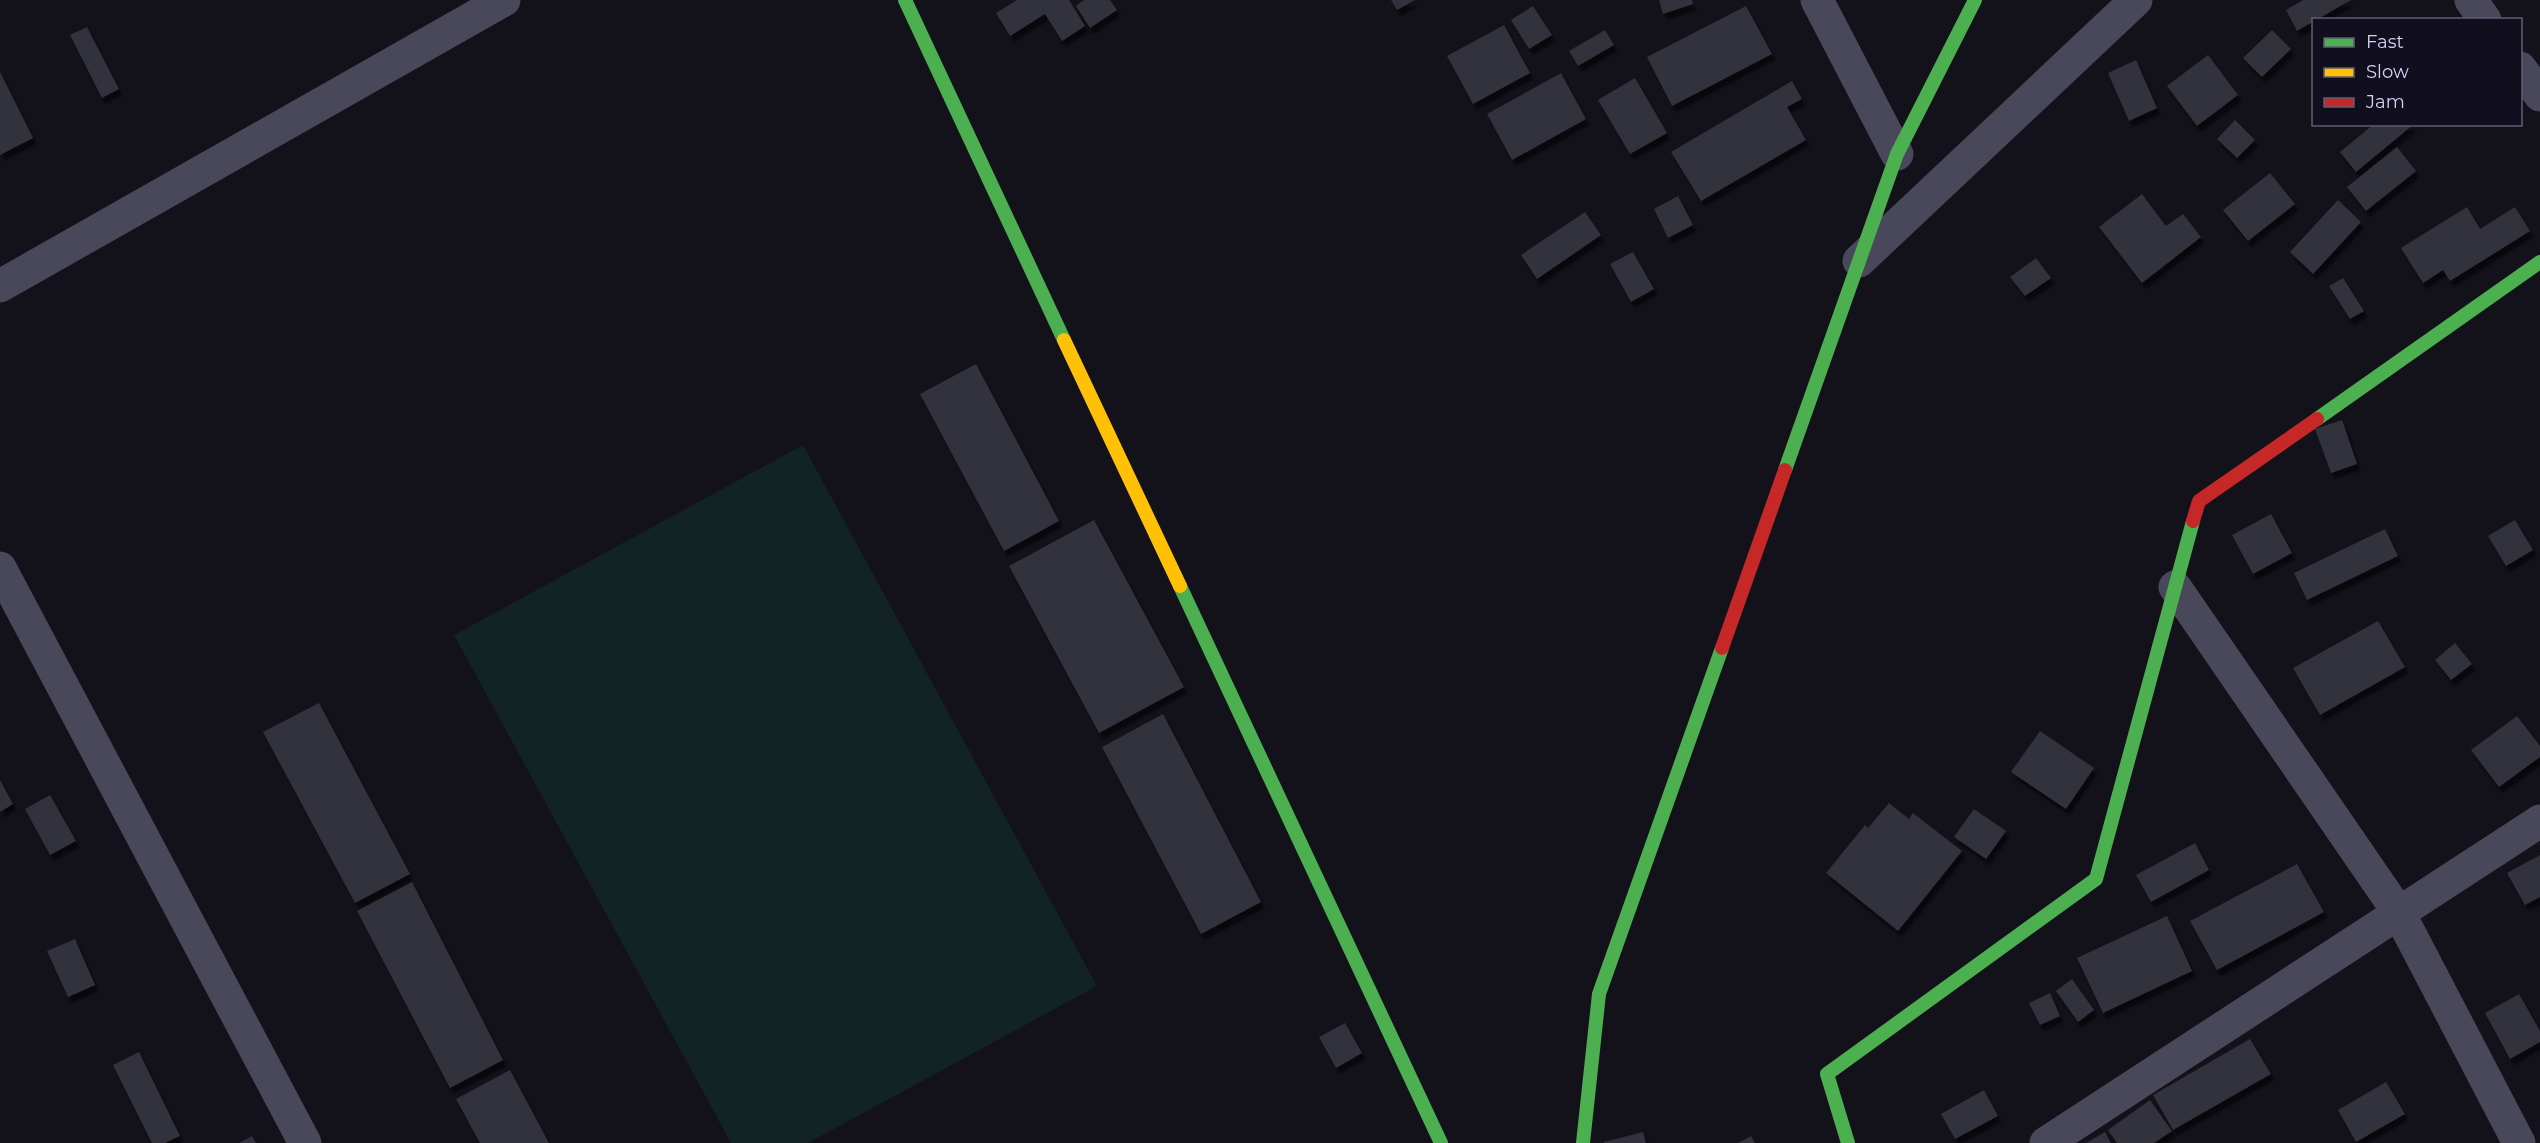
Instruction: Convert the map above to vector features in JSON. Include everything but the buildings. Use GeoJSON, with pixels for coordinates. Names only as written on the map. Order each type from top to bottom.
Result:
{"type":"FeatureCollection","features":[{"type":"Feature","properties":{"kind":"main road"},"geometry":{"type":"LineString","coordinates":[[905,0],[1441,1143]]}},
{"type":"Feature","properties":{"kind":"main road"},"geometry":{"type":"LineString","coordinates":[[1583,1143],[1599,994],[1897,154],[1975,0]]}},
{"type":"Feature","properties":{"kind":"main road"},"geometry":{"type":"LineString","coordinates":[[1848,1143],[1827,1074],[2096,879],[2199,501],[2540,262]]}},
{"type":"Feature","properties":{"kind":"street"},"geometry":{"type":"LineString","coordinates":[[0,286],[504,0]]}},
{"type":"Feature","properties":{"kind":"street"},"geometry":{"type":"LineString","coordinates":[[1817,0],[1897,154]]}},
{"type":"Feature","properties":{"kind":"street"},"geometry":{"type":"LineString","coordinates":[[1859,261],[2136,0]]}},
{"type":"Feature","properties":{"kind":"street"},"geometry":{"type":"LineString","coordinates":[[2471,0],[2484,18]]}},
{"type":"Feature","properties":{"kind":"street"},"geometry":{"type":"LineString","coordinates":[[2522,71],[2540,95]]}},
{"type":"Feature","properties":{"kind":"street"},"geometry":{"type":"LineString","coordinates":[[0,568],[305,1143]]}},
{"type":"Feature","properties":{"kind":"street"},"geometry":{"type":"LineString","coordinates":[[2175,586],[2399,913],[2519,1143]]}},
{"type":"Feature","properties":{"kind":"street"},"geometry":{"type":"LineString","coordinates":[[2046,1143],[2540,821]]}},
{"type":"Feature","properties":{"kind":"shaded area"},"geometry":{"type":"Polygon","coordinates":[[[803,445],[1097,986],[808,1143],[731,1143],[454,635],[803,445]]]}},
{"type":"Feature","properties":{"kind":"traffic: fast"},"geometry":{"type":"LineString","coordinates":[[905,0],[1064,340]]}},
{"type":"Feature","properties":{"kind":"traffic: fast"},"geometry":{"type":"LineString","coordinates":[[1785,470],[1897,154],[1975,0]]}},
{"type":"Feature","properties":{"kind":"traffic: fast"},"geometry":{"type":"LineString","coordinates":[[2317,419],[2540,262]]}},
{"type":"Feature","properties":{"kind":"traffic: fast"},"geometry":{"type":"LineString","coordinates":[[1848,1143],[1827,1074],[2096,879],[2193,521]]}},
{"type":"Feature","properties":{"kind":"traffic: fast"},"geometry":{"type":"LineString","coordinates":[[1180,586],[1441,1143]]}},
{"type":"Feature","properties":{"kind":"traffic: fast"},"geometry":{"type":"LineString","coordinates":[[1583,1143],[1599,994],[1722,648]]}},
{"type":"Feature","properties":{"kind":"traffic: slow"},"geometry":{"type":"LineString","coordinates":[[1064,340],[1180,586]]}},
{"type":"Feature","properties":{"kind":"traffic: jam"},"geometry":{"type":"LineString","coordinates":[[2193,521],[2199,501],[2317,419]]}},
{"type":"Feature","properties":{"kind":"traffic: jam"},"geometry":{"type":"LineString","coordinates":[[1722,648],[1785,470]]}}]}
